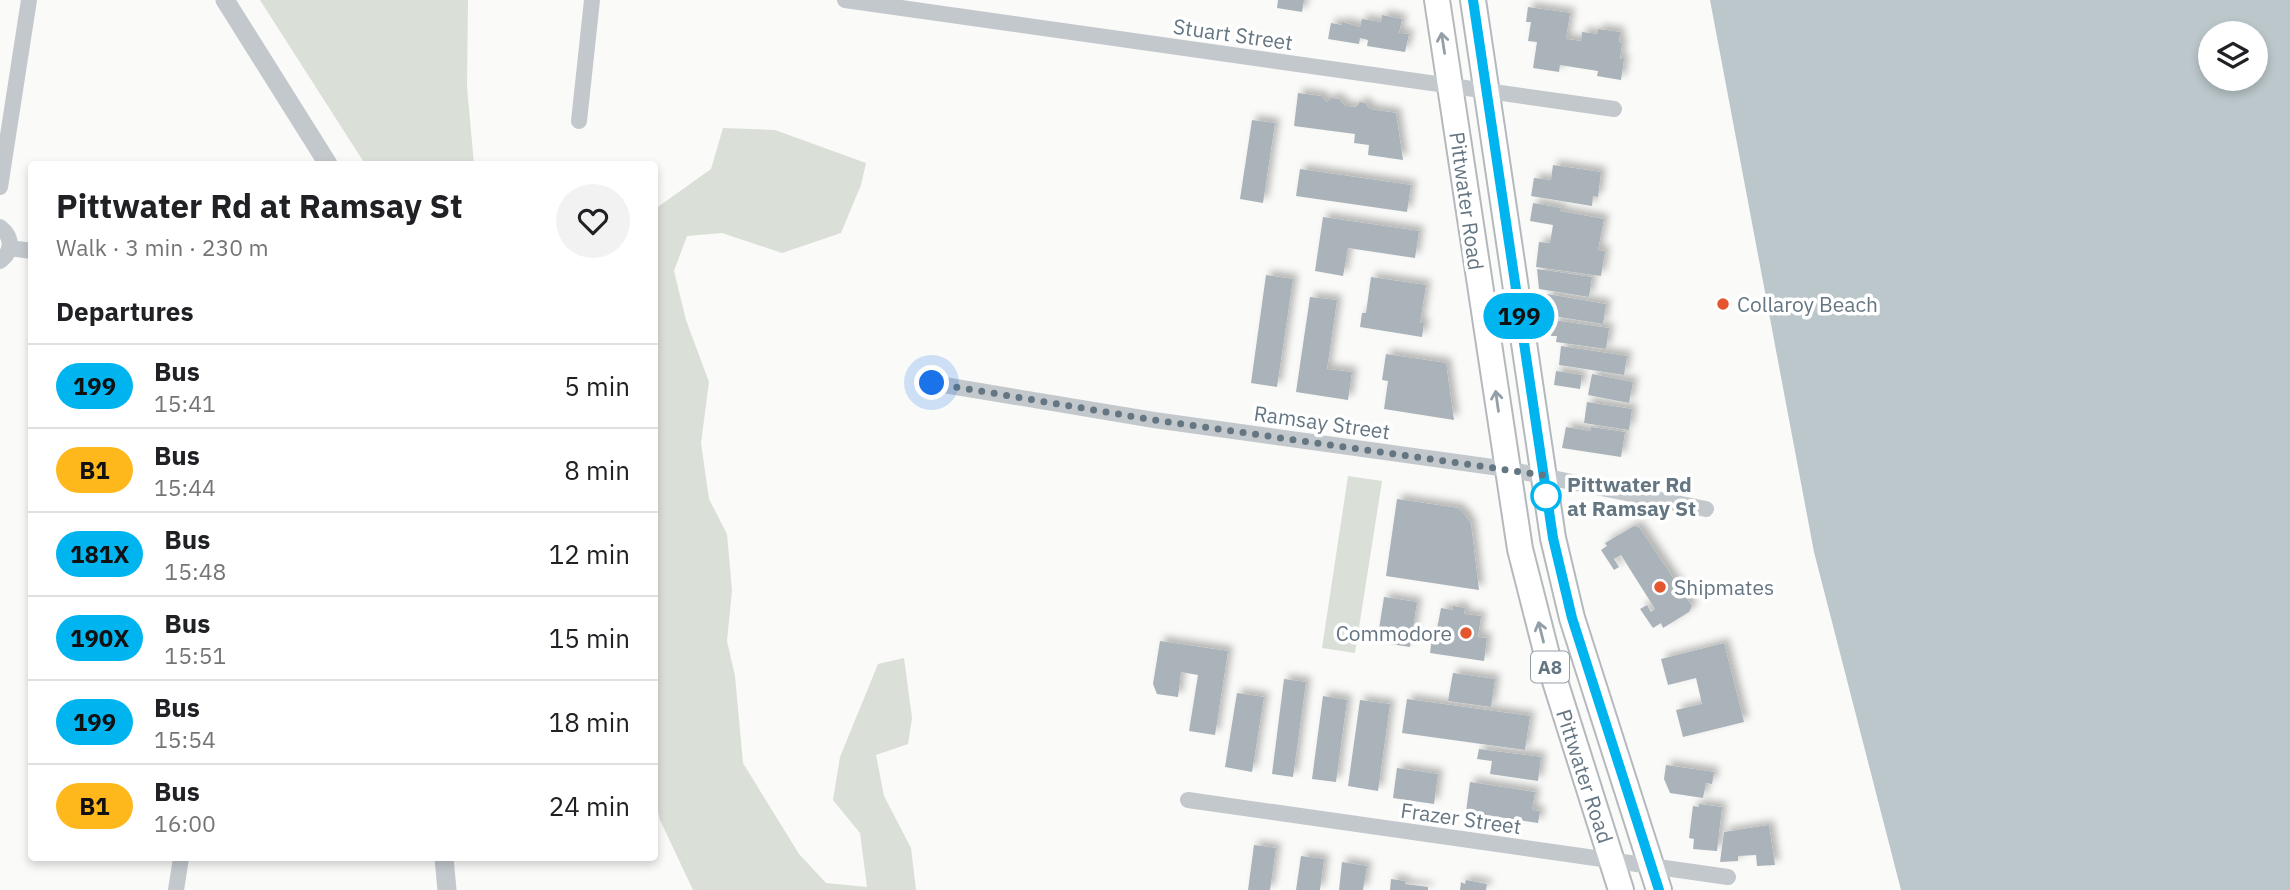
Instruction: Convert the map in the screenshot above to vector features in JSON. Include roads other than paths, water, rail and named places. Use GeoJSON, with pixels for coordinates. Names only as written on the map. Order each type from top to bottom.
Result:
{"type":"FeatureCollection","features":[{"type":"Feature","properties":{"kind":"highway","name":"Pittwater Road"},"geometry":{"type":"LineString","coordinates":[[1437,0],[1520,549],[1548,659],[1621,890]]}},
{"type":"Feature","properties":{"kind":"highway","name":"Pittwater Road"},"geometry":{"type":"LineString","coordinates":[[1473,0],[1553,538],[1572,618],[1659,890]]}},
{"type":"Feature","properties":{"kind":"street"},"geometry":{"type":"LineString","coordinates":[[0,187],[29,0]]}},
{"type":"Feature","properties":{"kind":"street"},"geometry":{"type":"LineString","coordinates":[[225,0],[326,161]]}},
{"type":"Feature","properties":{"kind":"street"},"geometry":{"type":"LineString","coordinates":[[579,121],[592,0]]}},
{"type":"Feature","properties":{"kind":"street","name":"Stuart Street"},"geometry":{"type":"LineString","coordinates":[[845,0],[1614,109]]}},
{"type":"Feature","properties":{"kind":"street"},"geometry":{"type":"LineString","coordinates":[[0,227],[7,233],[5,255],[28,252]]}},
{"type":"Feature","properties":{"kind":"street","name":"Ramsay Street"},"geometry":{"type":"LineString","coordinates":[[932,383],[1154,420],[1507,469],[1706,509]]}},
{"type":"Feature","properties":{"kind":"street","name":"Frazer Street"},"geometry":{"type":"LineString","coordinates":[[1188,800],[1728,877]]}},
{"type":"Feature","properties":{"kind":"street"},"geometry":{"type":"LineString","coordinates":[[176,890],[181,861]]}},
{"type":"Feature","properties":{"kind":"street"},"geometry":{"type":"LineString","coordinates":[[444,861],[447,890]]}},
{"type":"Feature","properties":{"kind":"place","name":"Collaroy Beach"},"geometry":{"type":"Point","coordinates":[1723,304]}},
{"type":"Feature","properties":{"kind":"place","name":"Pittwater Rd at Ramsay St"},"geometry":{"type":"Point","coordinates":[1546,496]}},
{"type":"Feature","properties":{"kind":"place","name":"Shipmates"},"geometry":{"type":"Point","coordinates":[1660,587]}},
{"type":"Feature","properties":{"kind":"place","name":"Commodore"},"geometry":{"type":"Point","coordinates":[1466,633]}}]}
